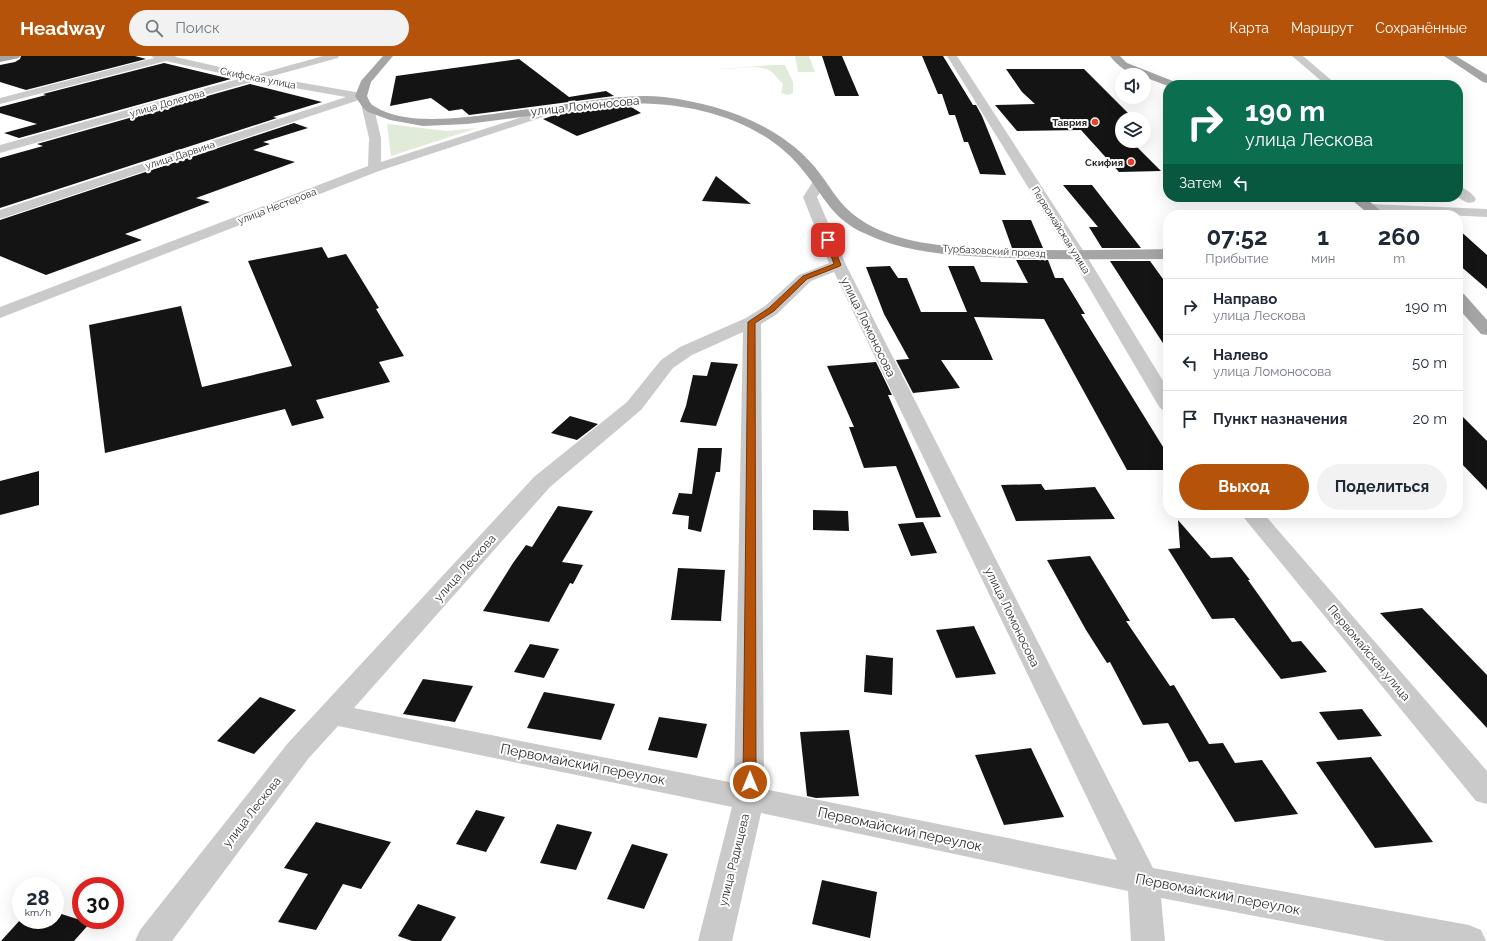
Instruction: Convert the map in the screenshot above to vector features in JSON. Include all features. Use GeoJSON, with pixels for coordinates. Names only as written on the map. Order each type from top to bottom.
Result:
{"type":"FeatureCollection","features":[{"type":"Feature","properties":{"kind":"main road"},"geometry":{"type":"LineString","coordinates":[[0,60],[15,56]]}},
{"type":"Feature","properties":{"kind":"main road"},"geometry":{"type":"LineString","coordinates":[[368,108],[361,96],[366,81],[388,56]]}},
{"type":"Feature","properties":{"kind":"main road"},"geometry":{"type":"LineString","coordinates":[[1115,56],[1122,65],[1163,81]]}},
{"type":"Feature","properties":{"kind":"main road"},"geometry":{"type":"LineString","coordinates":[[1449,56],[1487,80]]}},
{"type":"Feature","properties":{"kind":"main road","name":"улица Ломоносова"},"geometry":{"type":"LineString","coordinates":[[368,108],[385,115],[404,120],[427,123],[458,122],[639,99],[675,102],[720,112],[749,123],[784,144],[809,169],[819,184]]}},
{"type":"Feature","properties":{"kind":"main road","name":"Турбазовский проезд"},"geometry":{"type":"LineString","coordinates":[[819,184],[832,204],[851,220],[873,233],[905,242],[942,248],[994,253],[1163,254]]}},
{"type":"Feature","properties":{"kind":"main road"},"geometry":{"type":"LineString","coordinates":[[1361,202],[1371,210]]}},
{"type":"Feature","properties":{"kind":"main road"},"geometry":{"type":"LineString","coordinates":[[1463,304],[1487,330]]}},
{"type":"Feature","properties":{"kind":"street","name":"улица Долетова"},"geometry":{"type":"LineString","coordinates":[[0,149],[334,56]]}},
{"type":"Feature","properties":{"kind":"street","name":"Первомайская улица"},"geometry":{"type":"LineString","coordinates":[[952,56],[1078,254],[1163,397]]}},
{"type":"Feature","properties":{"kind":"street"},"geometry":{"type":"LineString","coordinates":[[1297,56],[1326,80]]}},
{"type":"Feature","properties":{"kind":"street","name":"Скифская улица"},"geometry":{"type":"LineString","coordinates":[[165,57],[255,78],[361,96]]}},
{"type":"Feature","properties":{"kind":"street"},"geometry":{"type":"LineString","coordinates":[[0,101],[165,57]]}},
{"type":"Feature","properties":{"kind":"street","name":"улица Дарвина"},"geometry":{"type":"LineString","coordinates":[[0,215],[361,96]]}},
{"type":"Feature","properties":{"kind":"street"},"geometry":{"type":"LineString","coordinates":[[368,108],[375,138],[374,168]]}},
{"type":"Feature","properties":{"kind":"street","name":"улица Нестерова"},"geometry":{"type":"LineString","coordinates":[[0,313],[374,168],[557,109]]}},
{"type":"Feature","properties":{"kind":"street","name":"улица Ломоносова"},"geometry":{"type":"LineString","coordinates":[[819,184],[810,197],[838,265],[1143,880],[1148,941]]}},
{"type":"Feature","properties":{"kind":"street"},"geometry":{"type":"LineString","coordinates":[[1463,194],[1469,199]]}},
{"type":"Feature","properties":{"kind":"street"},"geometry":{"type":"LineString","coordinates":[[1463,214],[1487,214]]}},
{"type":"Feature","properties":{"kind":"street","name":"улица Лескова"},"geometry":{"type":"LineString","coordinates":[[152,941],[298,751],[542,482],[634,406],[667,364],[686,350],[752,322],[771,310],[805,278],[838,265]]}},
{"type":"Feature","properties":{"kind":"street","name":"улица Радищева"},"geometry":{"type":"LineString","coordinates":[[714,941],[749,798],[752,322]]}},
{"type":"Feature","properties":{"kind":"street","name":"Первомайская улица"},"geometry":{"type":"LineString","coordinates":[[1255,518],[1487,792]]}},
{"type":"Feature","properties":{"kind":"street","name":"Первомайский переулок"},"geometry":{"type":"LineString","coordinates":[[332,714],[749,798],[1143,880],[1469,941]]}},
{"type":"Feature","properties":{"kind":"green space"},"geometry":{"type":"Polygon","coordinates":[[[795,56],[809,56],[815,72],[798,72],[795,56]]]}},
{"type":"Feature","properties":{"kind":"green space"},"geometry":{"type":"Polygon","coordinates":[[[774,65],[785,65],[793,82],[793,93],[788,95],[781,93],[783,84],[771,71],[764,68],[751,67],[717,69],[774,65]]]}},
{"type":"Feature","properties":{"kind":"green space"},"geometry":{"type":"Polygon","coordinates":[[[387,124],[447,131],[477,128],[391,156],[387,124]]]}},
{"type":"Feature","properties":{"kind":"building"},"geometry":{"type":"Polygon","coordinates":[[[21,56],[135,56],[146,59],[26,90],[0,82],[0,65],[15,62],[20,59],[21,56]]]}},
{"type":"Feature","properties":{"kind":"building"},"geometry":{"type":"Polygon","coordinates":[[[822,56],[842,56],[859,96],[835,96],[822,56]]]}},
{"type":"Feature","properties":{"kind":"building"},"geometry":{"type":"Polygon","coordinates":[[[922,56],[943,56],[973,105],[976,105],[982,116],[1006,175],[980,174],[968,142],[964,142],[955,115],[949,115],[942,94],[938,94],[922,56]]]}},
{"type":"Feature","properties":{"kind":"building"},"geometry":{"type":"Polygon","coordinates":[[[519,59],[569,97],[606,91],[614,96],[469,115],[462,109],[449,111],[431,98],[390,106],[396,76],[519,59]]]}},
{"type":"Feature","properties":{"kind":"building"},"geometry":{"type":"Polygon","coordinates":[[[164,63],[231,79],[19,138],[4,133],[37,124],[0,113],[0,107],[46,95],[43,94],[164,63]]]}},
{"type":"Feature","properties":{"kind":"building"},"geometry":{"type":"Polygon","coordinates":[[[1006,69],[1084,69],[1115,100],[1115,104],[1119,104],[1127,112],[1115,112],[1115,148],[1138,148],[1161,171],[1119,172],[1081,130],[1017,131],[995,105],[1035,104],[1022,92],[1006,69]]]}},
{"type":"Feature","properties":{"kind":"building"},"geometry":{"type":"Polygon","coordinates":[[[250,84],[322,102],[0,208],[0,158],[43,146],[37,144],[250,84]]]}},
{"type":"Feature","properties":{"kind":"building"},"geometry":{"type":"Polygon","coordinates":[[[628,105],[641,113],[577,136],[543,119],[558,114],[628,105]]]}},
{"type":"Feature","properties":{"kind":"building"},"geometry":{"type":"Polygon","coordinates":[[[294,123],[308,128],[263,142],[270,144],[253,150],[295,162],[196,198],[210,202],[125,234],[142,240],[46,275],[0,256],[0,220],[294,123]]]}},
{"type":"Feature","properties":{"kind":"building"},"geometry":{"type":"Polygon","coordinates":[[[716,176],[751,204],[702,201],[716,176]]]}},
{"type":"Feature","properties":{"kind":"building"},"geometry":{"type":"Polygon","coordinates":[[[1063,185],[1092,185],[1141,248],[1102,248],[1089,227],[1098,227],[1063,185]]]}},
{"type":"Feature","properties":{"kind":"building"},"geometry":{"type":"Polygon","coordinates":[[[1002,220],[1031,220],[1043,248],[1012,248],[1002,220]]]}},
{"type":"Feature","properties":{"kind":"building"},"geometry":{"type":"Polygon","coordinates":[[[1463,233],[1487,255],[1487,289],[1463,268],[1463,233]]]}},
{"type":"Feature","properties":{"kind":"building"},"geometry":{"type":"Polygon","coordinates":[[[322,247],[328,258],[346,254],[379,308],[376,309],[404,356],[379,362],[390,382],[316,400],[324,418],[292,426],[285,409],[105,453],[89,325],[181,306],[202,387],[292,366],[248,261],[322,247]]]}},
{"type":"Feature","properties":{"kind":"building"},"geometry":{"type":"Polygon","coordinates":[[[1016,260],[1048,260],[1055,278],[1063,278],[1085,314],[1081,314],[1163,447],[1163,470],[1127,470],[1044,319],[974,317],[993,360],[941,360],[960,388],[913,393],[896,360],[909,359],[884,314],[866,267],[890,266],[898,278],[907,278],[921,312],[967,312],[948,266],[974,266],[981,282],[1028,283],[1016,260]]]}},
{"type":"Feature","properties":{"kind":"building"},"geometry":{"type":"Polygon","coordinates":[[[1110,261],[1150,261],[1163,279],[1163,343],[1110,261]]]}},
{"type":"Feature","properties":{"kind":"building"},"geometry":{"type":"Polygon","coordinates":[[[711,362],[738,364],[716,426],[680,422],[686,406],[693,375],[707,376],[711,362]]]}},
{"type":"Feature","properties":{"kind":"building"},"geometry":{"type":"Polygon","coordinates":[[[876,362],[892,395],[888,395],[941,517],[916,518],[896,466],[864,468],[849,427],[854,427],[827,366],[876,362]]]}},
{"type":"Feature","properties":{"kind":"building"},"geometry":{"type":"Polygon","coordinates":[[[570,416],[598,424],[577,440],[551,433],[570,416]]]}},
{"type":"Feature","properties":{"kind":"building"},"geometry":{"type":"Polygon","coordinates":[[[1463,417],[1487,441],[1487,490],[1463,465],[1463,417]]]}},
{"type":"Feature","properties":{"kind":"building"},"geometry":{"type":"Polygon","coordinates":[[[698,448],[722,448],[720,472],[716,472],[701,532],[688,529],[689,516],[672,514],[679,493],[692,494],[698,448]]]}},
{"type":"Feature","properties":{"kind":"building"},"geometry":{"type":"Polygon","coordinates":[[[39,471],[39,505],[0,515],[0,481],[39,471]]]}},
{"type":"Feature","properties":{"kind":"building"},"geometry":{"type":"Polygon","coordinates":[[[1041,484],[1045,490],[1095,487],[1115,519],[1016,521],[1001,485],[1041,484]]]}},
{"type":"Feature","properties":{"kind":"building"},"geometry":{"type":"Polygon","coordinates":[[[558,506],[593,511],[562,562],[583,565],[573,584],[570,583],[549,622],[483,611],[513,563],[526,545],[532,547],[558,506]]]}},
{"type":"Feature","properties":{"kind":"building"},"geometry":{"type":"Polygon","coordinates":[[[813,510],[848,511],[849,531],[813,530],[813,510]]]}},
{"type":"Feature","properties":{"kind":"building"},"geometry":{"type":"Polygon","coordinates":[[[1178,520],[1211,558],[1232,557],[1250,580],[1248,580],[1292,642],[1301,641],[1327,672],[1281,679],[1234,618],[1212,619],[1168,549],[1180,548],[1178,520]]]}},
{"type":"Feature","properties":{"kind":"building"},"geometry":{"type":"Polygon","coordinates":[[[923,522],[937,553],[911,556],[898,524],[923,522]]]}},
{"type":"Feature","properties":{"kind":"building"},"geometry":{"type":"Polygon","coordinates":[[[1090,556],[1130,621],[1126,621],[1170,686],[1174,685],[1209,744],[1223,743],[1235,763],[1262,760],[1298,814],[1235,822],[1198,761],[1189,762],[1168,723],[1143,725],[1110,662],[1107,663],[1086,630],[1047,560],[1090,556]]]}},
{"type":"Feature","properties":{"kind":"building"},"geometry":{"type":"Polygon","coordinates":[[[678,568],[725,570],[721,621],[671,620],[678,568]]]}},
{"type":"Feature","properties":{"kind":"building"},"geometry":{"type":"Polygon","coordinates":[[[1422,608],[1487,675],[1487,728],[1380,613],[1422,608]]]}},
{"type":"Feature","properties":{"kind":"building"},"geometry":{"type":"Polygon","coordinates":[[[974,626],[996,674],[956,678],[936,630],[974,626]]]}},
{"type":"Feature","properties":{"kind":"building"},"geometry":{"type":"Polygon","coordinates":[[[530,644],[559,649],[544,678],[514,672],[530,644]]]}},
{"type":"Feature","properties":{"kind":"building"},"geometry":{"type":"Polygon","coordinates":[[[866,655],[893,658],[892,695],[864,692],[866,655]]]}},
{"type":"Feature","properties":{"kind":"building"},"geometry":{"type":"Polygon","coordinates":[[[423,679],[473,686],[455,722],[403,714],[423,679]]]}},
{"type":"Feature","properties":{"kind":"building"},"geometry":{"type":"Polygon","coordinates":[[[544,692],[615,704],[601,740],[527,728],[544,692]]]}},
{"type":"Feature","properties":{"kind":"building"},"geometry":{"type":"Polygon","coordinates":[[[260,697],[296,710],[254,754],[217,741],[260,697]]]}},
{"type":"Feature","properties":{"kind":"building"},"geometry":{"type":"Polygon","coordinates":[[[1362,709],[1382,736],[1338,740],[1319,712],[1362,709]]]}},
{"type":"Feature","properties":{"kind":"building"},"geometry":{"type":"Polygon","coordinates":[[[659,717],[707,724],[697,758],[648,750],[659,717]]]}},
{"type":"Feature","properties":{"kind":"building"},"geometry":{"type":"Polygon","coordinates":[[[849,730],[859,796],[816,798],[807,796],[800,732],[849,730]]]}},
{"type":"Feature","properties":{"kind":"building"},"geometry":{"type":"Polygon","coordinates":[[[1031,748],[1064,817],[1004,825],[975,755],[1031,748]]]}},
{"type":"Feature","properties":{"kind":"building"},"geometry":{"type":"Polygon","coordinates":[[[1371,757],[1433,842],[1375,848],[1316,762],[1371,757]]]}},
{"type":"Feature","properties":{"kind":"building"},"geometry":{"type":"Polygon","coordinates":[[[476,810],[505,817],[486,852],[456,844],[476,810]]]}},
{"type":"Feature","properties":{"kind":"building"},"geometry":{"type":"Polygon","coordinates":[[[316,822],[391,842],[361,889],[343,884],[316,930],[278,922],[308,874],[284,868],[316,822]]]}},
{"type":"Feature","properties":{"kind":"building"},"geometry":{"type":"Polygon","coordinates":[[[557,824],[592,832],[576,870],[540,863],[557,824]]]}},
{"type":"Feature","properties":{"kind":"building"},"geometry":{"type":"Polygon","coordinates":[[[632,844],[668,854],[644,909],[607,899],[632,844]]]}},
{"type":"Feature","properties":{"kind":"building"},"geometry":{"type":"Polygon","coordinates":[[[822,880],[877,892],[870,938],[812,924],[822,880]]]}},
{"type":"Feature","properties":{"kind":"building"},"geometry":{"type":"Polygon","coordinates":[[[418,904],[456,917],[441,941],[412,941],[398,936],[418,904]]]}},
{"type":"Feature","properties":{"kind":"building"},"geometry":{"type":"Polygon","coordinates":[[[64,915],[72,917],[72,929],[85,929],[74,941],[1,941],[12,929],[64,929],[64,915]]]}},
{"type":"Feature","properties":{"kind":"place","name":"Таврия"},"geometry":{"type":"Point","coordinates":[1095,122]}},
{"type":"Feature","properties":{"kind":"place","name":"Скифия"},"geometry":{"type":"Point","coordinates":[1131,162]}},
{"type":"Feature","properties":{"kind":"route"},"geometry":{"type":"LineString","coordinates":[[750,782],[752,322],[771,310],[805,278],[838,265],[828,240]]}}]}
